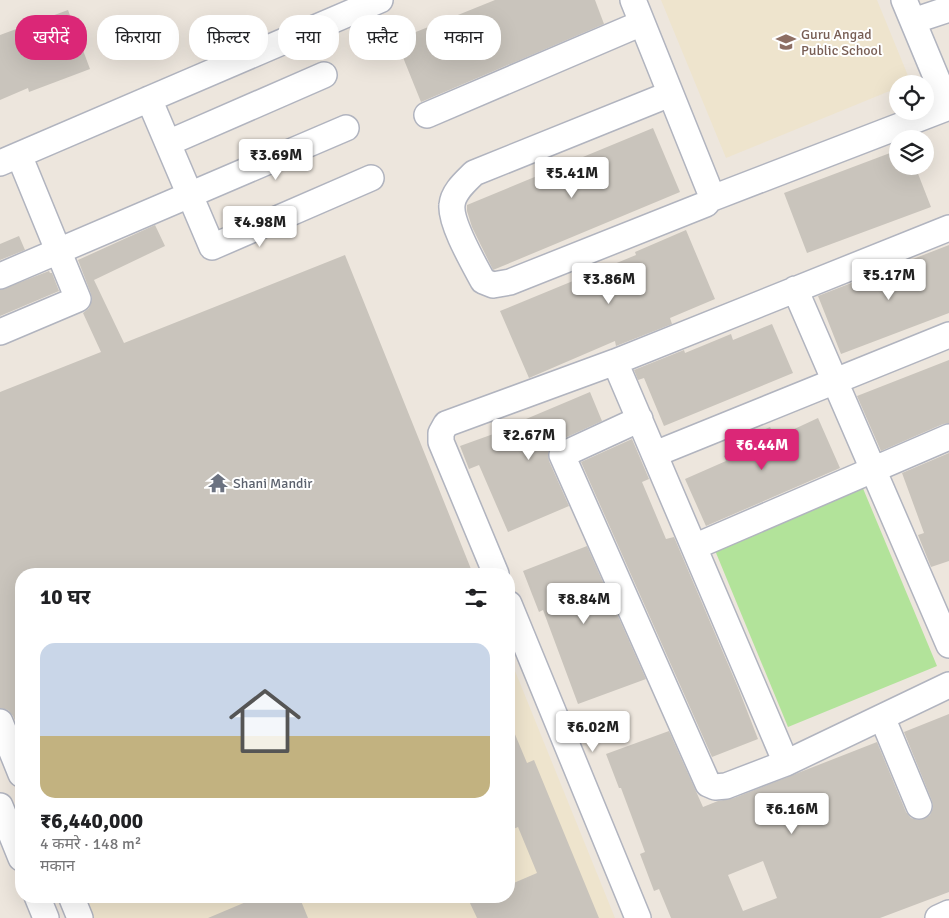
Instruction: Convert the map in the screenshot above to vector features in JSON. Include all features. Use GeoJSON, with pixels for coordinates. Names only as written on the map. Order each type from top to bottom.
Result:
{"type":"FeatureCollection","features":[{"type":"Feature","properties":{"kind":"street"},"geometry":{"type":"LineString","coordinates":[[0,332],[78,298],[59,251],[10,159],[380,0]]}},
{"type":"Feature","properties":{"kind":"street"},"geometry":{"type":"LineString","coordinates":[[633,0],[711,194],[710,200]]}},
{"type":"Feature","properties":{"kind":"street"},"geometry":{"type":"LineString","coordinates":[[670,94],[474,173],[458,189],[452,205],[455,224],[483,281],[493,285],[510,282],[697,208],[710,200],[949,108],[909,11],[949,9]]}},
{"type":"Feature","properties":{"kind":"street"},"geometry":{"type":"LineString","coordinates":[[427,115],[642,23]]}},
{"type":"Feature","properties":{"kind":"street"},"geometry":{"type":"LineString","coordinates":[[168,143],[324,75]]}},
{"type":"Feature","properties":{"kind":"street"},"geometry":{"type":"LineString","coordinates":[[149,99],[212,247],[371,178]]}},
{"type":"Feature","properties":{"kind":"street"},"geometry":{"type":"LineString","coordinates":[[0,276],[346,128]]}},
{"type":"Feature","properties":{"kind":"street"},"geometry":{"type":"LineString","coordinates":[[494,568],[441,442],[441,433],[446,424],[615,362],[949,228]]}},
{"type":"Feature","properties":{"kind":"street"},"geometry":{"type":"LineString","coordinates":[[795,289],[949,645]]}},
{"type":"Feature","properties":{"kind":"street"},"geometry":{"type":"LineString","coordinates":[[655,454],[949,335]]}},
{"type":"Feature","properties":{"kind":"street"},"geometry":{"type":"LineString","coordinates":[[615,362],[786,762]]}},
{"type":"Feature","properties":{"kind":"street"},"geometry":{"type":"LineString","coordinates":[[640,419],[562,455],[708,784],[715,787],[726,786],[786,762],[949,685]]}},
{"type":"Feature","properties":{"kind":"street"},"geometry":{"type":"LineString","coordinates":[[694,547],[949,437]]}},
{"type":"Feature","properties":{"kind":"street"},"geometry":{"type":"LineString","coordinates":[[515,619],[638,918]]}},
{"type":"Feature","properties":{"kind":"street"},"geometry":{"type":"LineString","coordinates":[[882,717],[920,806]]}},
{"type":"Feature","properties":{"kind":"street"},"geometry":{"type":"LineString","coordinates":[[0,722],[15,759]]}},
{"type":"Feature","properties":{"kind":"street"},"geometry":{"type":"LineString","coordinates":[[0,806],[15,843]]}},
{"type":"Feature","properties":{"kind":"street"},"geometry":{"type":"LineString","coordinates":[[40,903],[46,918]]}},
{"type":"Feature","properties":{"kind":"street"},"geometry":{"type":"LineString","coordinates":[[74,903],[80,918]]}},
{"type":"Feature","properties":{"kind":"street"},"geometry":{"type":"LineString","coordinates":[[938,918],[949,913]]}},
{"type":"Feature","properties":{"kind":"shaded area","name":"Guru Angad Public School"},"geometry":{"type":"Polygon","coordinates":[[[661,0],[877,0],[908,75],[889,75],[889,91],[726,158],[661,0]]]}},
{"type":"Feature","properties":{"kind":"shaded area"},"geometry":{"type":"Polygon","coordinates":[[[515,671],[615,918],[81,918],[75,903],[515,903],[515,671]]]}},
{"type":"Feature","properties":{"kind":"green space"},"geometry":{"type":"Polygon","coordinates":[[[862,486],[937,666],[788,727],[714,548],[862,486]]]}},
{"type":"Feature","properties":{"kind":"building"},"geometry":{"type":"Polygon","coordinates":[[[495,0],[595,0],[604,24],[421,102],[404,60],[416,60],[416,32],[426,28],[426,60],[501,60],[501,15],[458,15],[495,0]]]}},
{"type":"Feature","properties":{"kind":"building"},"geometry":{"type":"Polygon","coordinates":[[[68,10],[70,15],[54,15],[68,10]]]}},
{"type":"Feature","properties":{"kind":"building"},"geometry":{"type":"Polygon","coordinates":[[[15,29],[15,60],[87,60],[90,69],[29,92],[28,88],[0,100],[0,35],[15,29]]]}},
{"type":"Feature","properties":{"kind":"building"},"geometry":{"type":"Polygon","coordinates":[[[653,128],[680,192],[493,270],[472,227],[467,205],[653,128]]]}},
{"type":"Feature","properties":{"kind":"building"},"geometry":{"type":"Polygon","coordinates":[[[889,153],[889,175],[919,175],[931,207],[807,253],[784,193],[889,153]]]}},
{"type":"Feature","properties":{"kind":"building","name":"Shani Mandir"},"geometry":{"type":"Polygon","coordinates":[[[155,225],[165,246],[94,280],[124,343],[345,255],[471,568],[15,568],[15,721],[8,710],[0,708],[0,392],[101,352],[83,313],[89,308],[92,300],[78,260],[155,225]]]}},
{"type":"Feature","properties":{"kind":"building"},"geometry":{"type":"Polygon","coordinates":[[[686,230],[715,299],[670,318],[672,324],[616,346],[615,341],[529,378],[500,311],[636,255],[635,252],[686,230]]]}},
{"type":"Feature","properties":{"kind":"building"},"geometry":{"type":"Polygon","coordinates":[[[19,236],[25,250],[0,260],[0,244],[19,236]]]}},
{"type":"Feature","properties":{"kind":"building"},"geometry":{"type":"Polygon","coordinates":[[[949,245],[949,313],[841,354],[818,296],[949,245]]]}},
{"type":"Feature","properties":{"kind":"building"},"geometry":{"type":"Polygon","coordinates":[[[49,271],[52,273],[59,291],[0,316],[0,290],[49,271]]]}},
{"type":"Feature","properties":{"kind":"building"},"geometry":{"type":"Polygon","coordinates":[[[772,324],[793,373],[664,426],[644,378],[638,380],[634,370],[684,350],[685,353],[731,334],[733,340],[772,324]]]}},
{"type":"Feature","properties":{"kind":"building"},"geometry":{"type":"Polygon","coordinates":[[[949,360],[949,423],[881,451],[857,396],[949,360]]]}},
{"type":"Feature","properties":{"kind":"building"},"geometry":{"type":"Polygon","coordinates":[[[590,392],[602,421],[556,442],[551,446],[548,453],[549,461],[569,506],[508,532],[479,465],[469,469],[460,446],[527,422],[526,419],[590,392]]]}},
{"type":"Feature","properties":{"kind":"building"},"geometry":{"type":"Polygon","coordinates":[[[818,418],[840,468],[706,526],[685,479],[726,461],[724,456],[748,446],[744,438],[770,427],[775,438],[818,418]]]}},
{"type":"Feature","properties":{"kind":"building"},"geometry":{"type":"Polygon","coordinates":[[[632,439],[649,479],[642,482],[666,539],[674,537],[758,739],[712,757],[581,462],[632,439]]]}},
{"type":"Feature","properties":{"kind":"building"},"geometry":{"type":"Polygon","coordinates":[[[949,453],[949,561],[931,567],[918,535],[924,533],[902,473],[949,453]]]}},
{"type":"Feature","properties":{"kind":"building"},"geometry":{"type":"Polygon","coordinates":[[[587,546],[646,679],[578,704],[543,610],[539,612],[523,571],[587,546]]]}},
{"type":"Feature","properties":{"kind":"building"},"geometry":{"type":"Polygon","coordinates":[[[949,714],[949,892],[880,918],[671,918],[659,889],[654,891],[640,854],[645,852],[606,754],[669,731],[703,807],[718,801],[734,798],[877,742],[906,812],[911,818],[924,819],[930,815],[933,808],[932,801],[904,732],[949,714]],[[763,861],[728,875],[743,911],[777,898],[763,861]]]}},
{"type":"Feature","properties":{"kind":"building"},"geometry":{"type":"Polygon","coordinates":[[[515,734],[527,763],[534,760],[599,918],[477,918],[470,903],[515,903],[515,882],[537,873],[518,827],[515,828],[515,734]]]}},
{"type":"Feature","properties":{"kind":"building"},"geometry":{"type":"Polygon","coordinates":[[[243,903],[302,903],[308,918],[208,918],[243,903]]]}},
{"type":"Feature","properties":{"kind":"place","name":"Guru Angad Public School"},"geometry":{"type":"Point","coordinates":[786,42]}},
{"type":"Feature","properties":{"kind":"place","name":"Shani Mandir"},"geometry":{"type":"Point","coordinates":[218,483]}}]}
